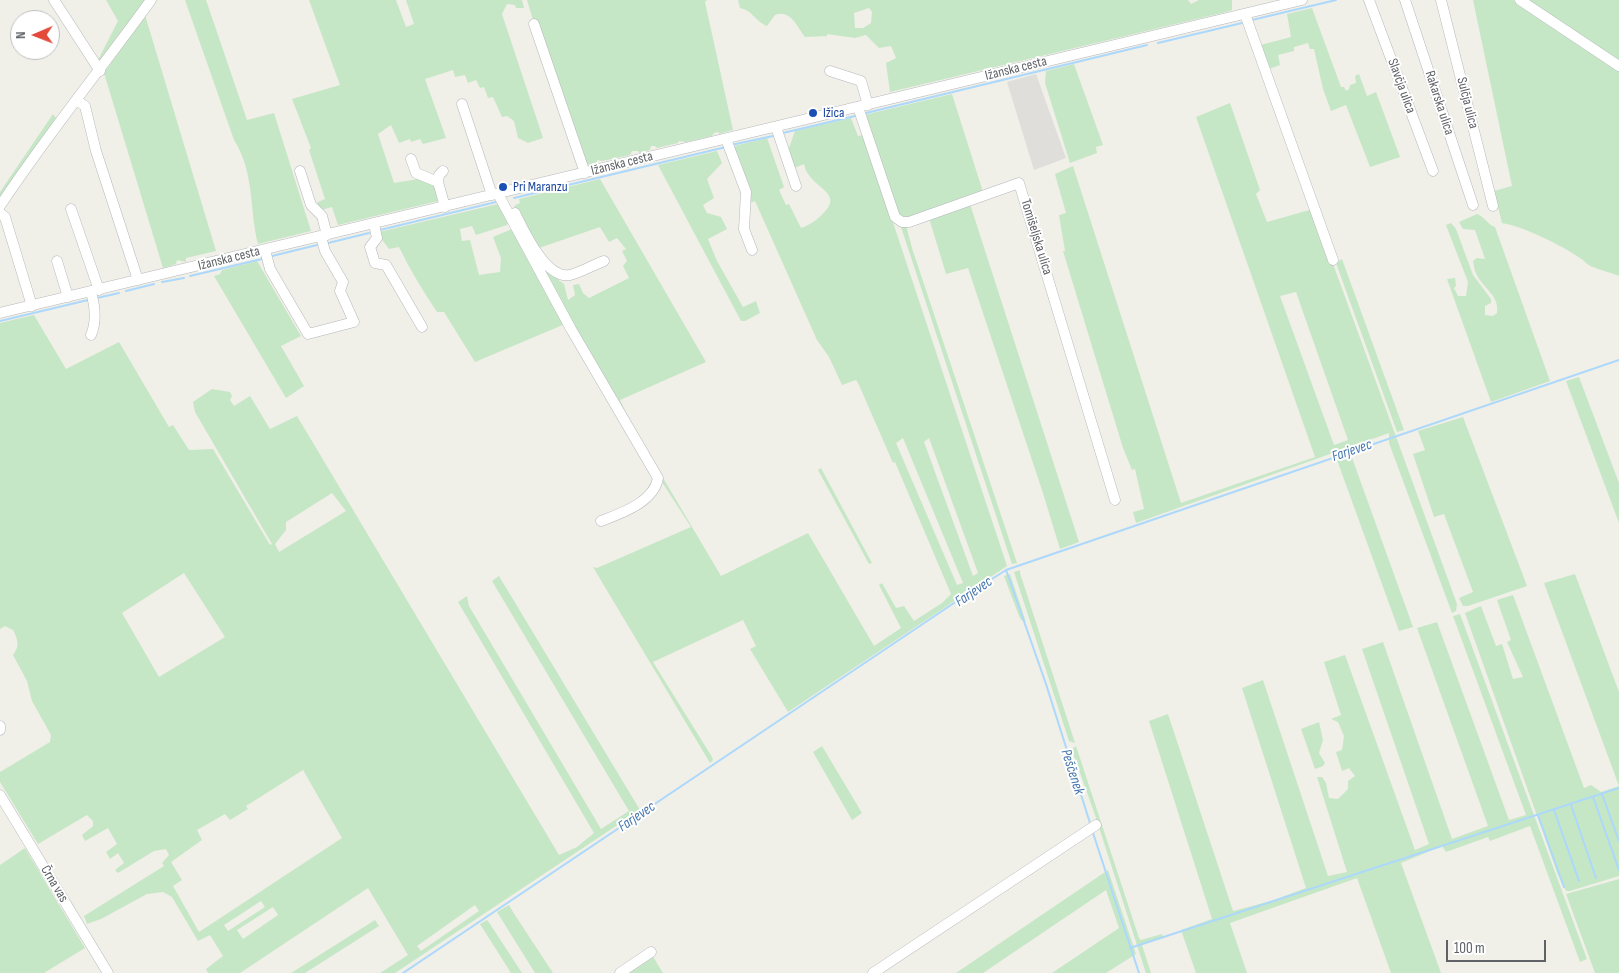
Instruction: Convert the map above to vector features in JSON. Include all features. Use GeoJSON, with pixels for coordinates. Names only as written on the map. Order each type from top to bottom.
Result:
{"type":"FeatureCollection","features":[{"type":"Feature","properties":{"kind":"street"},"geometry":{"type":"LineString","coordinates":[[54,0],[100,71]]}},
{"type":"Feature","properties":{"kind":"street"},"geometry":{"type":"LineString","coordinates":[[0,206],[38,149],[100,71],[151,0]]}},
{"type":"Feature","properties":{"kind":"street","name":"Ižanska cesta"},"geometry":{"type":"LineString","coordinates":[[0,314],[1302,0]]}},
{"type":"Feature","properties":{"kind":"street","name":"Slavčja ulica"},"geometry":{"type":"LineString","coordinates":[[1368,0],[1433,172]]}},
{"type":"Feature","properties":{"kind":"street","name":"Rakarska ulica"},"geometry":{"type":"LineString","coordinates":[[1405,0],[1473,205]]}},
{"type":"Feature","properties":{"kind":"street","name":"Sulčja ulica"},"geometry":{"type":"LineString","coordinates":[[1441,0],[1493,206]]}},
{"type":"Feature","properties":{"kind":"street"},"geometry":{"type":"LineString","coordinates":[[1520,0],[1619,66]]}},
{"type":"Feature","properties":{"kind":"street"},"geometry":{"type":"LineString","coordinates":[[1244,14],[1333,260]]}},
{"type":"Feature","properties":{"kind":"street"},"geometry":{"type":"LineString","coordinates":[[534,24],[585,173]]}},
{"type":"Feature","properties":{"kind":"street"},"geometry":{"type":"LineString","coordinates":[[830,71],[861,81],[863,106]]}},
{"type":"Feature","properties":{"kind":"street"},"geometry":{"type":"LineString","coordinates":[[76,100],[85,106],[96,151],[138,280]]}},
{"type":"Feature","properties":{"kind":"street"},"geometry":{"type":"LineString","coordinates":[[462,104],[498,194],[571,329],[658,478],[656,488],[647,496],[625,512],[601,522]]}},
{"type":"Feature","properties":{"kind":"street","name":"Tomišeljska ulica"},"geometry":{"type":"LineString","coordinates":[[863,106],[895,217],[902,222],[909,222],[1019,183],[1116,500]]}},
{"type":"Feature","properties":{"kind":"street"},"geometry":{"type":"LineString","coordinates":[[776,127],[796,186]]}},
{"type":"Feature","properties":{"kind":"street"},"geometry":{"type":"LineString","coordinates":[[726,139],[746,192],[747,206],[744,229],[752,250]]}},
{"type":"Feature","properties":{"kind":"street"},"geometry":{"type":"LineString","coordinates":[[411,159],[416,173],[438,182]]}},
{"type":"Feature","properties":{"kind":"street"},"geometry":{"type":"LineString","coordinates":[[266,250],[270,269],[308,334],[354,322],[340,291],[343,282],[325,251],[322,216],[311,205],[300,171]]}},
{"type":"Feature","properties":{"kind":"street"},"geometry":{"type":"LineString","coordinates":[[443,171],[439,174],[438,182],[445,207]]}},
{"type":"Feature","properties":{"kind":"street"},"geometry":{"type":"LineString","coordinates":[[498,194],[546,264],[554,272],[569,275],[604,261]]}},
{"type":"Feature","properties":{"kind":"street"},"geometry":{"type":"LineString","coordinates":[[71,209],[95,291],[95,326],[91,335]]}},
{"type":"Feature","properties":{"kind":"street"},"geometry":{"type":"LineString","coordinates":[[0,213],[5,217],[9,226],[32,306]]}},
{"type":"Feature","properties":{"kind":"street"},"geometry":{"type":"LineString","coordinates":[[374,224],[376,238],[370,247],[375,263],[386,265],[422,327]]}},
{"type":"Feature","properties":{"kind":"street"},"geometry":{"type":"LineString","coordinates":[[57,261],[68,297]]}},
{"type":"Feature","properties":{"kind":"street","name":"Črna vas"},"geometry":{"type":"LineString","coordinates":[[0,794],[108,973]]}},
{"type":"Feature","properties":{"kind":"street"},"geometry":{"type":"LineString","coordinates":[[873,973],[1096,825]]}},
{"type":"Feature","properties":{"kind":"street"},"geometry":{"type":"LineString","coordinates":[[620,973],[651,952]]}},
{"type":"Feature","properties":{"kind":"shaded area"},"geometry":{"type":"Polygon","coordinates":[[[1036,74],[1066,158],[1034,170],[1007,82],[1036,74]]]}},
{"type":"Feature","properties":{"kind":"green space"},"geometry":{"type":"Polygon","coordinates":[[[106,0],[146,0],[100,64],[98,60],[118,21],[106,0]]]}},
{"type":"Feature","properties":{"kind":"green space"},"geometry":{"type":"Polygon","coordinates":[[[185,0],[206,0],[247,120],[274,113],[311,231],[258,244],[245,165],[234,140],[185,0]]]}},
{"type":"Feature","properties":{"kind":"green space"},"geometry":{"type":"Polygon","coordinates":[[[309,0],[396,0],[406,27],[414,24],[406,0],[522,0],[524,8],[516,8],[515,5],[507,4],[502,14],[543,138],[528,143],[518,138],[514,121],[507,116],[502,117],[493,97],[488,98],[484,87],[480,88],[476,80],[468,83],[465,75],[455,77],[453,70],[425,79],[446,138],[423,144],[420,139],[411,142],[410,139],[399,143],[391,125],[378,134],[394,183],[418,179],[433,181],[438,201],[338,225],[332,207],[321,210],[317,205],[318,202],[325,199],[309,150],[311,148],[292,99],[340,85],[309,0]]]}},
{"type":"Feature","properties":{"kind":"green space"},"geometry":{"type":"Polygon","coordinates":[[[527,0],[707,0],[705,2],[733,130],[719,134],[719,132],[714,133],[712,136],[686,142],[679,141],[678,143],[657,148],[651,146],[650,150],[639,153],[638,151],[632,151],[630,155],[602,161],[597,160],[597,163],[587,165],[537,20],[533,20],[527,0]]]}},
{"type":"Feature","properties":{"kind":"green space"},"geometry":{"type":"Polygon","coordinates":[[[738,0],[1188,0],[1191,4],[1199,0],[1232,0],[1232,10],[1226,12],[890,92],[886,63],[896,58],[891,46],[879,48],[866,35],[855,38],[827,34],[827,36],[805,37],[793,20],[785,14],[775,15],[767,26],[748,11],[740,8],[738,0]],[[869,8],[854,13],[855,28],[863,28],[871,23],[872,12],[869,8]]]}},
{"type":"Feature","properties":{"kind":"green space"},"geometry":{"type":"Polygon","coordinates":[[[1473,0],[1513,0],[1619,71],[1619,276],[1588,265],[1582,259],[1542,237],[1521,228],[1502,223],[1494,191],[1512,186],[1473,0]]]}},
{"type":"Feature","properties":{"kind":"green space"},"geometry":{"type":"Polygon","coordinates":[[[1524,0],[1619,0],[1619,64],[1524,0]]]}},
{"type":"Feature","properties":{"kind":"green space"},"geometry":{"type":"Polygon","coordinates":[[[1312,8],[1341,87],[1344,87],[1346,91],[1349,89],[1350,85],[1356,83],[1355,76],[1359,74],[1367,96],[1376,92],[1400,157],[1370,167],[1346,105],[1331,111],[1323,89],[1314,49],[1310,49],[1308,43],[1294,47],[1294,51],[1278,55],[1280,65],[1266,70],[1257,46],[1291,37],[1287,14],[1312,8]]]}},
{"type":"Feature","properties":{"kind":"green space"},"geometry":{"type":"Polygon","coordinates":[[[145,15],[216,251],[186,258],[186,262],[177,260],[176,264],[163,268],[104,73],[145,15]]]}},
{"type":"Feature","properties":{"kind":"green space"},"geometry":{"type":"Polygon","coordinates":[[[1074,64],[1103,145],[1096,147],[1097,153],[1070,163],[1045,83],[1046,71],[1074,64]]]}},
{"type":"Feature","properties":{"kind":"green space"},"geometry":{"type":"Polygon","coordinates":[[[952,94],[983,192],[906,218],[899,215],[864,115],[952,94]]]}},
{"type":"Feature","properties":{"kind":"green space"},"geometry":{"type":"Polygon","coordinates":[[[1230,103],[1260,190],[1256,194],[1267,222],[1313,209],[1457,604],[1456,611],[1452,613],[1389,443],[1389,433],[1136,523],[1133,512],[1144,509],[1135,469],[1132,470],[1123,448],[1063,251],[1065,251],[1059,215],[1066,213],[1055,174],[1073,166],[1181,503],[1315,457],[1196,117],[1230,103]],[[1296,292],[1280,296],[1334,445],[1348,440],[1296,292]]]}},
{"type":"Feature","properties":{"kind":"green space"},"geometry":{"type":"Polygon","coordinates":[[[53,114],[56,118],[0,201],[0,192],[53,114]]]}},
{"type":"Feature","properties":{"kind":"green space"},"geometry":{"type":"Polygon","coordinates":[[[851,118],[858,136],[864,135],[1007,566],[788,712],[750,649],[756,646],[743,620],[653,662],[712,757],[713,760],[710,763],[593,567],[597,568],[691,527],[660,479],[646,449],[721,576],[808,533],[874,646],[901,628],[879,585],[882,583],[896,608],[904,606],[914,621],[942,603],[951,594],[895,462],[893,463],[859,385],[856,380],[842,385],[829,357],[817,340],[755,201],[748,204],[730,147],[767,138],[784,187],[779,190],[786,205],[789,204],[801,228],[816,220],[827,209],[830,204],[828,195],[812,179],[806,171],[804,164],[792,169],[785,148],[789,148],[795,131],[851,118]],[[903,438],[896,443],[957,585],[963,583],[903,438]],[[929,438],[924,442],[973,576],[978,573],[929,438]]]}},
{"type":"Feature","properties":{"kind":"green space"},"geometry":{"type":"Polygon","coordinates":[[[717,151],[722,163],[707,179],[714,198],[703,205],[707,213],[721,217],[727,229],[708,239],[717,261],[743,307],[756,301],[760,313],[745,321],[741,321],[658,165],[717,151]]]}},
{"type":"Feature","properties":{"kind":"green space"},"geometry":{"type":"Polygon","coordinates":[[[600,179],[706,362],[620,400],[636,433],[607,390],[545,270],[564,284],[568,300],[575,295],[573,285],[579,284],[583,293],[589,298],[629,278],[623,266],[627,261],[622,251],[626,249],[617,238],[609,242],[600,227],[539,248],[514,206],[520,203],[519,199],[600,179]]]}},
{"type":"Feature","properties":{"kind":"green space"},"geometry":{"type":"Polygon","coordinates":[[[498,204],[508,223],[507,225],[476,235],[472,226],[460,229],[462,241],[470,240],[479,275],[500,272],[501,258],[493,237],[512,229],[565,324],[475,362],[444,312],[437,312],[399,247],[389,249],[378,234],[379,232],[498,204]]]}},
{"type":"Feature","properties":{"kind":"green space"},"geometry":{"type":"Polygon","coordinates":[[[970,204],[1079,542],[1060,549],[968,268],[946,274],[929,218],[970,204]]]}},
{"type":"Feature","properties":{"kind":"green space"},"geometry":{"type":"Polygon","coordinates":[[[1477,214],[1495,227],[1550,381],[1491,402],[1447,279],[1455,278],[1456,286],[1454,288],[1458,296],[1466,296],[1468,282],[1446,225],[1451,223],[1456,229],[1473,275],[1491,299],[1491,303],[1485,306],[1485,315],[1493,316],[1497,313],[1496,301],[1475,270],[1473,261],[1477,258],[1485,259],[1475,230],[1463,229],[1459,222],[1477,214]]]}},
{"type":"Feature","properties":{"kind":"green space"},"geometry":{"type":"Polygon","coordinates":[[[906,225],[1017,563],[1012,564],[901,227],[906,225]]]}},
{"type":"Feature","properties":{"kind":"green space"},"geometry":{"type":"Polygon","coordinates":[[[1342,259],[1404,430],[1397,432],[1336,263],[1342,259]]]}},
{"type":"Feature","properties":{"kind":"green space"},"geometry":{"type":"Polygon","coordinates":[[[257,261],[301,336],[281,346],[304,386],[286,398],[214,276],[220,274],[222,270],[257,261]]]}},
{"type":"Feature","properties":{"kind":"green space"},"geometry":{"type":"Polygon","coordinates":[[[34,315],[66,369],[119,342],[169,427],[173,425],[189,450],[213,449],[270,545],[272,544],[195,412],[193,402],[212,389],[230,392],[232,396],[230,400],[234,406],[250,396],[270,429],[297,416],[559,855],[577,847],[594,833],[458,602],[467,596],[469,606],[601,829],[629,811],[492,581],[499,576],[640,810],[395,973],[380,973],[408,955],[368,888],[240,973],[208,973],[206,969],[223,956],[210,935],[198,941],[172,897],[163,892],[147,894],[101,919],[87,924],[84,916],[164,866],[162,863],[169,855],[166,849],[154,851],[118,873],[115,870],[124,863],[118,853],[110,859],[106,852],[117,844],[108,828],[85,841],[82,835],[93,826],[93,821],[87,815],[38,844],[0,782],[0,772],[50,742],[51,735],[32,701],[27,681],[13,655],[17,646],[15,634],[13,630],[5,626],[0,629],[0,323],[34,315]],[[332,493],[286,522],[286,530],[275,544],[279,552],[346,511],[332,493]],[[184,573],[122,613],[159,677],[225,637],[184,573]],[[303,770],[246,806],[248,809],[230,820],[225,814],[197,830],[202,840],[171,862],[182,880],[173,886],[199,932],[342,838],[303,770]],[[261,901],[224,925],[228,931],[265,907],[261,901]],[[475,905],[417,946],[421,951],[479,911],[475,905]],[[273,907],[237,930],[243,939],[278,915],[273,907]]]}},
{"type":"Feature","properties":{"kind":"green space"},"geometry":{"type":"Polygon","coordinates":[[[1579,377],[1619,483],[1619,523],[1566,381],[1579,377]]]}},
{"type":"Feature","properties":{"kind":"green space"},"geometry":{"type":"Polygon","coordinates":[[[1463,417],[1527,586],[1468,606],[1463,606],[1459,598],[1473,592],[1444,514],[1434,517],[1413,454],[1425,450],[1418,431],[1463,417]]]}},
{"type":"Feature","properties":{"kind":"green space"},"geometry":{"type":"Polygon","coordinates":[[[1351,455],[1413,627],[1399,631],[1337,460],[1351,455]]]}},
{"type":"Feature","properties":{"kind":"green space"},"geometry":{"type":"Polygon","coordinates":[[[821,468],[872,563],[869,564],[818,470],[821,468]]]}},
{"type":"Feature","properties":{"kind":"green space"},"geometry":{"type":"Polygon","coordinates":[[[1020,570],[1075,743],[1069,741],[1014,572],[1020,570]]]}},
{"type":"Feature","properties":{"kind":"green space"},"geometry":{"type":"Polygon","coordinates":[[[1010,574],[1026,622],[1021,620],[1019,616],[1004,576],[1010,574]]]}},
{"type":"Feature","properties":{"kind":"green space"},"geometry":{"type":"Polygon","coordinates":[[[1575,574],[1619,692],[1619,786],[1544,583],[1575,574]]]}},
{"type":"Feature","properties":{"kind":"green space"},"geometry":{"type":"Polygon","coordinates":[[[1513,595],[1584,788],[1591,785],[1601,792],[1619,786],[1619,876],[1570,891],[1566,891],[1558,875],[1465,613],[1481,606],[1496,646],[1502,644],[1513,679],[1523,677],[1507,642],[1511,640],[1497,600],[1513,595]]]}},
{"type":"Feature","properties":{"kind":"green space"},"geometry":{"type":"Polygon","coordinates":[[[1460,614],[1587,959],[1580,962],[1530,826],[1490,841],[1488,837],[1446,852],[1442,846],[1401,863],[1441,973],[1391,973],[1357,878],[1230,923],[1247,973],[1196,973],[1181,930],[1212,919],[1149,721],[1168,714],[1233,911],[1271,901],[1306,888],[1242,688],[1263,680],[1328,876],[1347,872],[1317,777],[1322,777],[1326,783],[1329,798],[1338,799],[1348,789],[1348,781],[1355,776],[1349,768],[1342,771],[1336,752],[1342,750],[1344,736],[1338,722],[1331,719],[1341,715],[1324,662],[1345,655],[1415,850],[1429,844],[1362,649],[1383,642],[1452,839],[1488,826],[1417,628],[1437,622],[1509,820],[1526,815],[1453,616],[1460,614]]]}},
{"type":"Feature","properties":{"kind":"green space"},"geometry":{"type":"Polygon","coordinates":[[[1319,722],[1323,740],[1319,753],[1325,763],[1323,766],[1315,769],[1301,729],[1319,722]]]}},
{"type":"Feature","properties":{"kind":"green space"},"geometry":{"type":"Polygon","coordinates":[[[822,746],[862,813],[852,820],[813,752],[822,746]]]}},
{"type":"Feature","properties":{"kind":"green space"},"geometry":{"type":"Polygon","coordinates":[[[1076,746],[1139,938],[1141,940],[1162,934],[1163,938],[1142,945],[1151,973],[1146,973],[1073,753],[1072,749],[1076,746]]]}},
{"type":"Feature","properties":{"kind":"green space"},"geometry":{"type":"Polygon","coordinates":[[[25,848],[85,948],[44,973],[0,973],[0,865],[25,848]]]}},
{"type":"Feature","properties":{"kind":"green space"},"geometry":{"type":"Polygon","coordinates":[[[1108,870],[1136,954],[1106,973],[1052,973],[1119,928],[1106,890],[983,973],[956,973],[1108,870]]]}},
{"type":"Feature","properties":{"kind":"green space"},"geometry":{"type":"Polygon","coordinates":[[[1619,879],[1619,973],[1595,973],[1566,894],[1619,879]]]}},
{"type":"Feature","properties":{"kind":"green space"},"geometry":{"type":"Polygon","coordinates":[[[509,905],[553,973],[535,973],[497,912],[509,905]]]}},
{"type":"Feature","properties":{"kind":"green space"},"geometry":{"type":"Polygon","coordinates":[[[375,920],[379,926],[305,973],[291,973],[375,920]]]}},
{"type":"Feature","properties":{"kind":"green space"},"geometry":{"type":"Polygon","coordinates":[[[487,920],[522,973],[511,973],[480,924],[487,920]]]}},
{"type":"Feature","properties":{"kind":"green space"},"geometry":{"type":"Polygon","coordinates":[[[652,955],[663,973],[625,973],[652,955]]]}},
{"type":"Feature","properties":{"kind":"waterway"},"geometry":{"type":"LineString","coordinates":[[1252,20],[1336,0]]}},
{"type":"Feature","properties":{"kind":"waterway"},"geometry":{"type":"LineString","coordinates":[[1158,43],[1242,23]]}},
{"type":"Feature","properties":{"kind":"waterway"},"geometry":{"type":"LineString","coordinates":[[866,113],[1147,45]]}},
{"type":"Feature","properties":{"kind":"waterway"},"geometry":{"type":"LineString","coordinates":[[783,133],[855,116]]}},
{"type":"Feature","properties":{"kind":"waterway"},"geometry":{"type":"LineString","coordinates":[[731,145],[773,136]]}},
{"type":"Feature","properties":{"kind":"waterway"},"geometry":{"type":"LineString","coordinates":[[514,198],[726,147]]}},
{"type":"Feature","properties":{"kind":"waterway"},"geometry":{"type":"LineString","coordinates":[[380,230],[496,202]]}},
{"type":"Feature","properties":{"kind":"waterway"},"geometry":{"type":"LineString","coordinates":[[328,243],[369,233]]}},
{"type":"Feature","properties":{"kind":"waterway"},"geometry":{"type":"LineString","coordinates":[[272,256],[317,245]]}},
{"type":"Feature","properties":{"kind":"waterway"},"geometry":{"type":"LineString","coordinates":[[190,276],[262,259]]}},
{"type":"Feature","properties":{"kind":"waterway"},"geometry":{"type":"LineString","coordinates":[[162,282],[184,278]]}},
{"type":"Feature","properties":{"kind":"waterway"},"geometry":{"type":"LineString","coordinates":[[126,291],[154,284]]}},
{"type":"Feature","properties":{"kind":"waterway"},"geometry":{"type":"LineString","coordinates":[[97,298],[119,293]]}},
{"type":"Feature","properties":{"kind":"waterway"},"geometry":{"type":"LineString","coordinates":[[0,321],[88,300]]}},
{"type":"Feature","properties":{"kind":"waterway","name":"Farjevec"},"geometry":{"type":"LineString","coordinates":[[403,973],[1006,570],[1619,360]]}},
{"type":"Feature","properties":{"kind":"waterway","name":"Peščenek"},"geometry":{"type":"LineString","coordinates":[[1006,570],[1046,684],[1090,823]]}},
{"type":"Feature","properties":{"kind":"waterway"},"geometry":{"type":"LineString","coordinates":[[1130,948],[1619,788]]}},
{"type":"Feature","properties":{"kind":"waterway"},"geometry":{"type":"LineString","coordinates":[[1602,794],[1619,841]]}},
{"type":"Feature","properties":{"kind":"waterway"},"geometry":{"type":"LineString","coordinates":[[1593,797],[1619,870]]}},
{"type":"Feature","properties":{"kind":"waterway"},"geometry":{"type":"LineString","coordinates":[[1571,805],[1596,878]]}},
{"type":"Feature","properties":{"kind":"waterway"},"geometry":{"type":"LineString","coordinates":[[1554,810],[1579,881]]}},
{"type":"Feature","properties":{"kind":"waterway"},"geometry":{"type":"LineString","coordinates":[[1538,815],[1564,887]]}},
{"type":"Feature","properties":{"kind":"waterway","name":"Peščenek"},"geometry":{"type":"LineString","coordinates":[[1093,833],[1139,973]]}},
{"type":"Feature","properties":{"kind":"place","name":"Ižica"},"geometry":{"type":"Point","coordinates":[813,113]}},
{"type":"Feature","properties":{"kind":"place","name":"Pri Maranzu"},"geometry":{"type":"Point","coordinates":[503,187]}}]}
